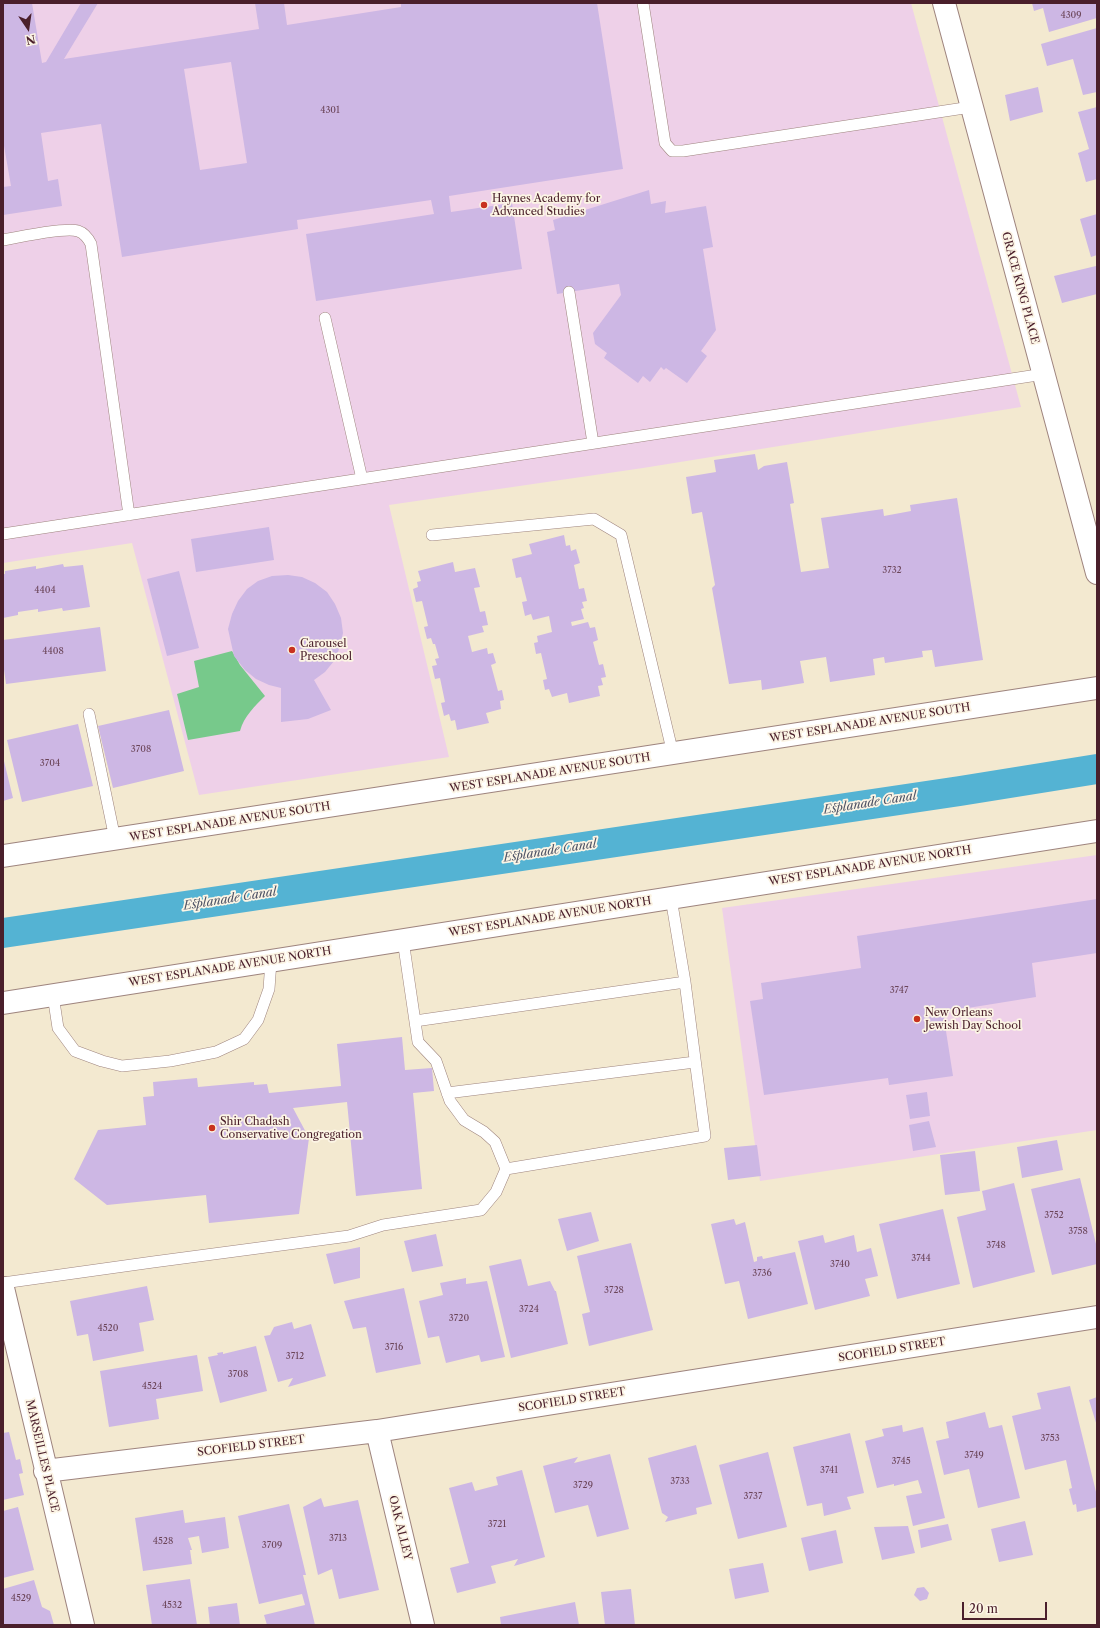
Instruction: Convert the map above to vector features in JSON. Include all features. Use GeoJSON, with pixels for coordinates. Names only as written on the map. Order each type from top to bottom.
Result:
{"type":"FeatureCollection","features":[{"type":"Feature","properties":{"kind":"main road","name":"GRACE KING PLACE"},"geometry":{"type":"LineString","coordinates":[[944,3],[1097,573]]}},
{"type":"Feature","properties":{"kind":"main road","name":"WEST ESPLANADE AVENUE SOUTH"},"geometry":{"type":"LineString","coordinates":[[3,856],[1097,688]]}},
{"type":"Feature","properties":{"kind":"main road","name":"WEST ESPLANADE AVENUE NORTH"},"geometry":{"type":"LineString","coordinates":[[3,1003],[1097,831]]}},
{"type":"Feature","properties":{"kind":"main road","name":"MARSEILLES PLACE"},"geometry":{"type":"LineString","coordinates":[[3,1288],[45,1471],[83,1625]]}},
{"type":"Feature","properties":{"kind":"main road","name":"SCOFIELD STREET"},"geometry":{"type":"LineString","coordinates":[[45,1471],[377,1431],[1097,1317]]}},
{"type":"Feature","properties":{"kind":"main road","name":"OAK ALLEY"},"geometry":{"type":"LineString","coordinates":[[377,1431],[423,1625]]}},
{"type":"Feature","properties":{"kind":"lane"},"geometry":{"type":"LineString","coordinates":[[643,3],[665,143],[672,151],[683,151],[971,107]]}},
{"type":"Feature","properties":{"kind":"lane"},"geometry":{"type":"LineString","coordinates":[[3,240],[67,230],[78,231],[87,237],[92,244],[129,515]]}},
{"type":"Feature","properties":{"kind":"lane"},"geometry":{"type":"LineString","coordinates":[[569,292],[593,443]]}},
{"type":"Feature","properties":{"kind":"lane"},"geometry":{"type":"LineString","coordinates":[[325,318],[362,479]]}},
{"type":"Feature","properties":{"kind":"lane"},"geometry":{"type":"LineString","coordinates":[[3,534],[1044,374]]}},
{"type":"Feature","properties":{"kind":"lane"},"geometry":{"type":"LineString","coordinates":[[432,535],[594,519],[621,535],[674,754]]}},
{"type":"Feature","properties":{"kind":"lane"},"geometry":{"type":"LineString","coordinates":[[89,714],[115,839]]}},
{"type":"Feature","properties":{"kind":"lane"},"geometry":{"type":"LineString","coordinates":[[506,1169],[705,1136],[672,898]]}},
{"type":"Feature","properties":{"kind":"lane"},"geometry":{"type":"LineString","coordinates":[[3,1283],[349,1236],[383,1225],[481,1210],[496,1192],[506,1169],[495,1142],[484,1132],[464,1120],[450,1101],[436,1061],[418,1042],[403,940]]}},
{"type":"Feature","properties":{"kind":"lane"},"geometry":{"type":"LineString","coordinates":[[53,995],[58,1028],[75,1051],[102,1061],[122,1066],[170,1060],[216,1052],[244,1039],[258,1020],[270,989],[270,961]]}},
{"type":"Feature","properties":{"kind":"lane"},"geometry":{"type":"LineString","coordinates":[[415,1021],[684,982]]}},
{"type":"Feature","properties":{"kind":"lane"},"geometry":{"type":"LineString","coordinates":[[447,1093],[695,1062]]}},
{"type":"Feature","properties":{"kind":"shaded area","name":"Haynes Academy for Advanced Studies"},"geometry":{"type":"Polygon","coordinates":[[[3,3],[911,3],[1021,407],[643,468],[389,505],[449,757],[199,795],[132,543],[3,563],[3,3]]]}},
{"type":"Feature","properties":{"kind":"shaded area","name":"New Orleans Jewish Day School"},"geometry":{"type":"Polygon","coordinates":[[[1097,855],[1097,1130],[760,1181],[722,908],[1097,855]]]}},
{"type":"Feature","properties":{"kind":"green space"},"geometry":{"type":"Polygon","coordinates":[[[232,651],[240,665],[265,696],[247,716],[240,731],[188,740],[177,694],[199,687],[194,661],[232,651]]]}},
{"type":"Feature","properties":{"kind":"building"},"geometry":{"type":"Polygon","coordinates":[[[3,3],[32,3],[42,63],[46,62],[81,3],[98,3],[64,59],[259,29],[255,3],[284,3],[287,25],[401,7],[401,3],[597,3],[623,169],[449,196],[451,212],[512,203],[522,269],[316,301],[306,234],[434,214],[431,200],[297,220],[298,229],[122,257],[101,124],[41,133],[48,181],[58,179],[62,206],[3,215],[3,187],[11,186],[3,140],[3,3]],[[231,62],[184,69],[200,170],[247,163],[231,62]]]}},
{"type":"Feature","properties":{"kind":"building"},"geometry":{"type":"Polygon","coordinates":[[[1032,3],[1097,3],[1097,18],[1049,32],[1043,8],[1034,11],[1032,3]]]}},
{"type":"Feature","properties":{"kind":"building"},"geometry":{"type":"Polygon","coordinates":[[[1097,28],[1097,92],[1083,95],[1073,59],[1047,66],[1041,44],[1097,28]]]}},
{"type":"Feature","properties":{"kind":"building"},"geometry":{"type":"Polygon","coordinates":[[[1038,87],[1043,112],[1010,121],[1005,95],[1038,87]]]}},
{"type":"Feature","properties":{"kind":"building"},"geometry":{"type":"Polygon","coordinates":[[[1097,107],[1097,179],[1086,182],[1078,153],[1089,149],[1078,112],[1097,107]]]}},
{"type":"Feature","properties":{"kind":"building"},"geometry":{"type":"Polygon","coordinates":[[[649,190],[651,204],[666,201],[665,213],[706,206],[713,247],[703,249],[716,330],[701,351],[707,356],[687,383],[666,368],[664,370],[661,367],[650,382],[643,376],[638,383],[604,358],[607,353],[595,344],[593,333],[621,295],[619,284],[557,294],[547,232],[555,230],[553,220],[649,190]]]}},
{"type":"Feature","properties":{"kind":"building"},"geometry":{"type":"Polygon","coordinates":[[[1097,214],[1097,255],[1091,257],[1080,219],[1097,214]]]}},
{"type":"Feature","properties":{"kind":"building"},"geometry":{"type":"Polygon","coordinates":[[[1096,266],[1097,294],[1062,303],[1054,276],[1096,266]]]}},
{"type":"Feature","properties":{"kind":"building"},"geometry":{"type":"Polygon","coordinates":[[[755,454],[758,470],[764,466],[787,462],[794,503],[790,504],[801,572],[829,568],[821,518],[883,509],[884,516],[911,511],[910,505],[957,498],[983,660],[935,667],[932,650],[922,651],[923,657],[885,663],[884,657],[873,659],[875,675],[830,682],[826,657],[800,661],[804,683],[762,690],[761,680],[729,684],[712,588],[715,585],[702,512],[692,514],[686,477],[716,472],[714,460],[755,454]]]}},
{"type":"Feature","properties":{"kind":"building"},"geometry":{"type":"Polygon","coordinates":[[[269,527],[274,560],[196,572],[191,539],[269,527]]]}},
{"type":"Feature","properties":{"kind":"building"},"geometry":{"type":"Polygon","coordinates":[[[564,535],[566,546],[570,545],[571,551],[576,549],[580,563],[574,565],[579,589],[584,588],[587,601],[582,602],[584,608],[581,609],[584,619],[571,622],[572,626],[588,622],[590,628],[595,627],[598,640],[593,642],[599,665],[603,664],[606,677],[601,678],[603,685],[598,686],[600,696],[569,703],[567,693],[552,697],[549,689],[545,690],[543,680],[547,679],[541,653],[536,654],[534,643],[538,642],[537,636],[552,632],[549,616],[533,620],[531,614],[525,616],[522,602],[527,601],[521,577],[516,578],[512,559],[532,554],[529,544],[564,535]]]}},
{"type":"Feature","properties":{"kind":"building"},"geometry":{"type":"Polygon","coordinates":[[[453,562],[455,572],[475,568],[480,587],[474,588],[480,612],[485,611],[488,625],[482,626],[484,632],[468,636],[472,652],[487,648],[488,654],[493,653],[496,663],[491,665],[498,691],[502,690],[504,700],[500,701],[501,709],[486,713],[489,723],[457,730],[455,720],[451,721],[449,714],[444,716],[441,703],[445,702],[440,678],[435,679],[432,666],[437,665],[435,659],[439,658],[435,644],[433,644],[431,638],[427,639],[424,627],[428,626],[422,601],[416,602],[413,589],[418,587],[417,582],[421,581],[418,571],[453,562]]]}},
{"type":"Feature","properties":{"kind":"building"},"geometry":{"type":"Polygon","coordinates":[[[63,564],[64,567],[83,565],[90,607],[63,611],[62,608],[38,612],[38,609],[18,612],[18,615],[3,618],[3,574],[5,574],[5,571],[36,566],[36,569],[63,564]]]}},
{"type":"Feature","properties":{"kind":"building"},"geometry":{"type":"Polygon","coordinates":[[[179,571],[199,648],[167,656],[147,579],[179,571]]]}},
{"type":"Feature","properties":{"kind":"building"},"geometry":{"type":"Polygon","coordinates":[[[288,575],[302,577],[315,583],[327,592],[335,604],[341,618],[343,633],[340,647],[334,661],[325,672],[314,680],[331,710],[308,719],[281,722],[281,688],[269,685],[256,679],[245,670],[234,656],[228,629],[232,614],[238,601],[247,589],[258,581],[272,576],[288,575]]]}},
{"type":"Feature","properties":{"kind":"building"},"geometry":{"type":"Polygon","coordinates":[[[100,627],[106,671],[6,684],[3,662],[3,640],[100,627]]]}},
{"type":"Feature","properties":{"kind":"building"},"geometry":{"type":"Polygon","coordinates":[[[169,710],[184,771],[113,788],[98,726],[169,710]]]}},
{"type":"Feature","properties":{"kind":"building"},"geometry":{"type":"Polygon","coordinates":[[[78,724],[93,786],[22,802],[7,740],[78,724]]]}},
{"type":"Feature","properties":{"kind":"building"},"geometry":{"type":"Polygon","coordinates":[[[3,757],[13,798],[3,801],[3,757]]]}},
{"type":"Feature","properties":{"kind":"building"},"geometry":{"type":"Polygon","coordinates":[[[1097,899],[1097,953],[1032,963],[1036,997],[943,1012],[953,1076],[889,1085],[888,1078],[764,1095],[750,1001],[763,999],[761,983],[861,968],[857,936],[1097,899]]]}},
{"type":"Feature","properties":{"kind":"building","name":"Shir Chadash Conservative Congregation"},"geometry":{"type":"Polygon","coordinates":[[[402,1037],[405,1070],[432,1068],[434,1091],[413,1093],[422,1189],[356,1196],[347,1102],[293,1108],[309,1138],[299,1214],[209,1223],[206,1195],[107,1205],[74,1179],[98,1130],[146,1125],[143,1097],[154,1096],[153,1082],[197,1078],[198,1087],[254,1082],[254,1085],[267,1084],[269,1093],[341,1086],[337,1044],[402,1037]]]}},
{"type":"Feature","properties":{"kind":"building"},"geometry":{"type":"Polygon","coordinates":[[[927,1092],[930,1116],[910,1119],[906,1095],[927,1092]]]}},
{"type":"Feature","properties":{"kind":"building"},"geometry":{"type":"Polygon","coordinates":[[[929,1121],[936,1147],[913,1151],[909,1125],[929,1121]]]}},
{"type":"Feature","properties":{"kind":"building"},"geometry":{"type":"Polygon","coordinates":[[[1057,1140],[1063,1170],[1022,1178],[1017,1147],[1057,1140]]]}},
{"type":"Feature","properties":{"kind":"building"},"geometry":{"type":"Polygon","coordinates":[[[757,1145],[761,1176],[728,1180],[724,1148],[757,1145]]]}},
{"type":"Feature","properties":{"kind":"building"},"geometry":{"type":"Polygon","coordinates":[[[975,1151],[980,1191],[945,1195],[940,1155],[975,1151]]]}},
{"type":"Feature","properties":{"kind":"building"},"geometry":{"type":"Polygon","coordinates":[[[1080,1178],[1097,1248],[1097,1264],[1052,1275],[1031,1189],[1080,1178]]]}},
{"type":"Feature","properties":{"kind":"building"},"geometry":{"type":"Polygon","coordinates":[[[1014,1183],[1035,1272],[973,1288],[957,1217],[986,1210],[982,1191],[1014,1183]]]}},
{"type":"Feature","properties":{"kind":"building"},"geometry":{"type":"Polygon","coordinates":[[[943,1209],[960,1284],[897,1299],[879,1224],[943,1209]]]}},
{"type":"Feature","properties":{"kind":"building"},"geometry":{"type":"Polygon","coordinates":[[[591,1212],[599,1241],[567,1251],[558,1219],[591,1212]]]}},
{"type":"Feature","properties":{"kind":"building"},"geometry":{"type":"Polygon","coordinates":[[[734,1219],[736,1225],[745,1222],[754,1262],[757,1261],[757,1257],[762,1256],[763,1259],[795,1252],[808,1304],[748,1319],[739,1281],[725,1284],[711,1224],[734,1219]]]}},
{"type":"Feature","properties":{"kind":"building"},"geometry":{"type":"Polygon","coordinates":[[[436,1234],[443,1266],[412,1272],[404,1241],[436,1234]]]}},
{"type":"Feature","properties":{"kind":"building"},"geometry":{"type":"Polygon","coordinates":[[[823,1235],[825,1243],[854,1235],[857,1252],[871,1248],[878,1276],[865,1279],[870,1296],[815,1310],[798,1241],[823,1235]]]}},
{"type":"Feature","properties":{"kind":"building"},"geometry":{"type":"Polygon","coordinates":[[[631,1243],[653,1330],[589,1346],[582,1314],[590,1312],[577,1256],[631,1243]]]}},
{"type":"Feature","properties":{"kind":"building"},"geometry":{"type":"Polygon","coordinates":[[[360,1247],[360,1278],[334,1284],[326,1254],[360,1247]]]}},
{"type":"Feature","properties":{"kind":"building"},"geometry":{"type":"Polygon","coordinates":[[[521,1259],[528,1286],[550,1281],[556,1291],[568,1344],[511,1358],[489,1266],[521,1259]]]}},
{"type":"Feature","properties":{"kind":"building"},"geometry":{"type":"Polygon","coordinates":[[[466,1278],[466,1284],[487,1281],[505,1357],[481,1362],[479,1355],[446,1363],[439,1336],[428,1338],[419,1301],[443,1295],[440,1283],[466,1278]]]}},
{"type":"Feature","properties":{"kind":"building"},"geometry":{"type":"Polygon","coordinates":[[[147,1286],[154,1320],[139,1323],[144,1351],[93,1361],[88,1334],[77,1336],[70,1301],[147,1286]]]}},
{"type":"Feature","properties":{"kind":"building"},"geometry":{"type":"Polygon","coordinates":[[[404,1288],[421,1364],[376,1373],[366,1327],[353,1329],[344,1301],[404,1288]]]}},
{"type":"Feature","properties":{"kind":"building"},"geometry":{"type":"Polygon","coordinates":[[[292,1322],[294,1329],[311,1324],[326,1376],[288,1387],[293,1378],[278,1382],[264,1336],[270,1335],[274,1327],[292,1322]]]}},
{"type":"Feature","properties":{"kind":"building"},"geometry":{"type":"Polygon","coordinates":[[[256,1346],[267,1391],[220,1403],[208,1357],[218,1355],[217,1353],[223,1352],[223,1354],[256,1346]]]}},
{"type":"Feature","properties":{"kind":"building"},"geometry":{"type":"Polygon","coordinates":[[[197,1355],[203,1391],[156,1399],[159,1419],[109,1427],[100,1371],[197,1355]]]}},
{"type":"Feature","properties":{"kind":"building"},"geometry":{"type":"Polygon","coordinates":[[[1070,1386],[1097,1496],[1097,1507],[1077,1512],[1076,1504],[1073,1505],[1069,1489],[1072,1488],[1066,1460],[1025,1470],[1012,1416],[1041,1409],[1037,1393],[1070,1386]]]}},
{"type":"Feature","properties":{"kind":"building"},"geometry":{"type":"Polygon","coordinates":[[[1097,1397],[1097,1426],[1089,1400],[1097,1397]]]}},
{"type":"Feature","properties":{"kind":"building"},"geometry":{"type":"Polygon","coordinates":[[[985,1412],[989,1428],[1002,1425],[1020,1498],[978,1508],[969,1469],[944,1475],[936,1441],[949,1438],[946,1422],[985,1412]]]}},
{"type":"Feature","properties":{"kind":"building"},"geometry":{"type":"Polygon","coordinates":[[[902,1425],[903,1432],[923,1427],[945,1518],[913,1526],[906,1496],[922,1493],[918,1480],[894,1486],[894,1484],[877,1488],[865,1441],[884,1436],[882,1429],[902,1425]]]}},
{"type":"Feature","properties":{"kind":"building"},"geometry":{"type":"Polygon","coordinates":[[[9,1432],[16,1460],[20,1459],[23,1473],[19,1474],[24,1495],[3,1500],[3,1433],[9,1432]]]}},
{"type":"Feature","properties":{"kind":"building"},"geometry":{"type":"Polygon","coordinates":[[[850,1433],[864,1493],[847,1497],[851,1509],[824,1516],[822,1503],[807,1506],[793,1447],[850,1433]]]}},
{"type":"Feature","properties":{"kind":"building"},"geometry":{"type":"Polygon","coordinates":[[[696,1445],[712,1504],[696,1508],[697,1514],[665,1522],[668,1517],[662,1513],[648,1458],[696,1445]]]}},
{"type":"Feature","properties":{"kind":"building"},"geometry":{"type":"Polygon","coordinates":[[[768,1452],[787,1527],[738,1539],[719,1465],[768,1452]]]}},
{"type":"Feature","properties":{"kind":"building"},"geometry":{"type":"Polygon","coordinates":[[[610,1454],[629,1529],[597,1537],[588,1505],[555,1513],[543,1466],[578,1457],[574,1463],[610,1454]]]}},
{"type":"Feature","properties":{"kind":"building"},"geometry":{"type":"Polygon","coordinates":[[[522,1470],[545,1557],[514,1566],[518,1559],[491,1566],[496,1583],[457,1593],[450,1568],[469,1563],[449,1488],[472,1482],[475,1491],[498,1485],[496,1477],[522,1470]]]}},
{"type":"Feature","properties":{"kind":"building"},"geometry":{"type":"Polygon","coordinates":[[[321,1498],[324,1507],[358,1500],[379,1590],[339,1599],[332,1569],[318,1575],[303,1507],[321,1498]]]}},
{"type":"Feature","properties":{"kind":"building"},"geometry":{"type":"Polygon","coordinates":[[[289,1504],[306,1575],[303,1575],[315,1625],[267,1625],[264,1615],[305,1605],[302,1594],[259,1604],[238,1516],[289,1504]]]}},
{"type":"Feature","properties":{"kind":"building"},"geometry":{"type":"Polygon","coordinates":[[[18,1507],[34,1570],[3,1578],[3,1511],[18,1507]]]}},
{"type":"Feature","properties":{"kind":"building"},"geometry":{"type":"Polygon","coordinates":[[[183,1510],[185,1523],[225,1517],[229,1548],[202,1553],[199,1536],[188,1538],[192,1550],[190,1550],[192,1564],[143,1571],[135,1518],[183,1510]]]}},
{"type":"Feature","properties":{"kind":"building"},"geometry":{"type":"Polygon","coordinates":[[[1025,1521],[1033,1555],[999,1562],[991,1529],[1025,1521]]]}},
{"type":"Feature","properties":{"kind":"building"},"geometry":{"type":"Polygon","coordinates":[[[948,1524],[952,1540],[921,1548],[918,1530],[948,1524]]]}},
{"type":"Feature","properties":{"kind":"building"},"geometry":{"type":"Polygon","coordinates":[[[908,1526],[915,1553],[882,1560],[874,1527],[908,1526]]]}},
{"type":"Feature","properties":{"kind":"building"},"geometry":{"type":"Polygon","coordinates":[[[836,1530],[843,1563],[809,1571],[801,1538],[836,1530]]]}},
{"type":"Feature","properties":{"kind":"building"},"geometry":{"type":"Polygon","coordinates":[[[763,1563],[769,1592],[735,1599],[729,1569],[763,1563]]]}},
{"type":"Feature","properties":{"kind":"building"},"geometry":{"type":"Polygon","coordinates":[[[190,1579],[197,1625],[152,1625],[146,1585],[190,1579]]]}},
{"type":"Feature","properties":{"kind":"building"},"geometry":{"type":"Polygon","coordinates":[[[34,1580],[42,1607],[50,1611],[54,1625],[3,1625],[3,1589],[34,1580]]]}},
{"type":"Feature","properties":{"kind":"building"},"geometry":{"type":"Polygon","coordinates":[[[924,1587],[929,1593],[927,1599],[920,1601],[914,1595],[917,1588],[924,1587]]]}},
{"type":"Feature","properties":{"kind":"building"},"geometry":{"type":"Polygon","coordinates":[[[631,1589],[635,1625],[605,1625],[601,1592],[631,1589]]]}},
{"type":"Feature","properties":{"kind":"building"},"geometry":{"type":"Polygon","coordinates":[[[575,1602],[579,1625],[501,1625],[500,1617],[575,1602]]]}},
{"type":"Feature","properties":{"kind":"building"},"geometry":{"type":"Polygon","coordinates":[[[237,1603],[240,1625],[210,1625],[208,1607],[237,1603]]]}},
{"type":"Feature","properties":{"kind":"waterway","name":"Esplanade Canal"},"geometry":{"type":"LineString","coordinates":[[3,933],[960,791],[1097,769]]}},
{"type":"Feature","properties":{"kind":"place","name":"Haynes Academy for Advanced Studies"},"geometry":{"type":"Point","coordinates":[484,205]}},
{"type":"Feature","properties":{"kind":"place","name":"Carousel Preschool"},"geometry":{"type":"Point","coordinates":[292,650]}},
{"type":"Feature","properties":{"kind":"place","name":"New Orleans Jewish Day School"},"geometry":{"type":"Point","coordinates":[917,1019]}},
{"type":"Feature","properties":{"kind":"place","name":"Shir Chadash Conservative Congregation"},"geometry":{"type":"Point","coordinates":[212,1128]}}]}
